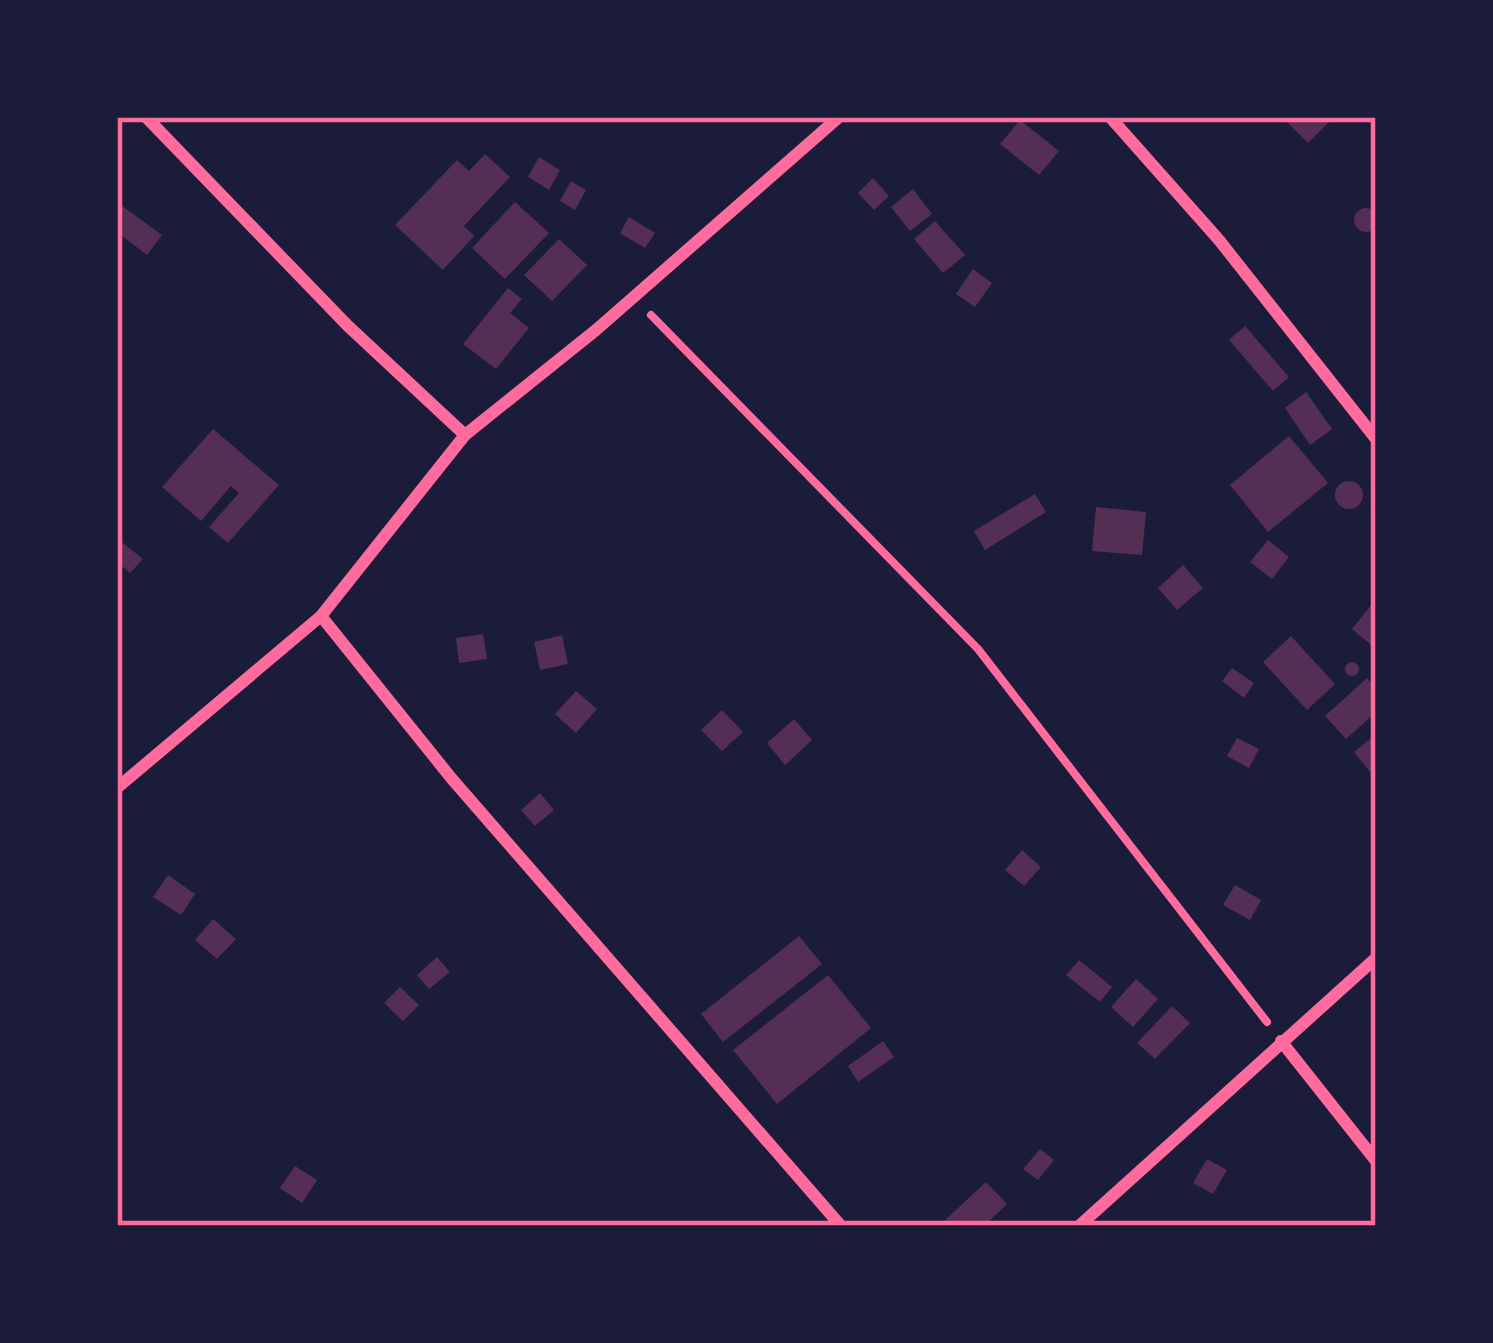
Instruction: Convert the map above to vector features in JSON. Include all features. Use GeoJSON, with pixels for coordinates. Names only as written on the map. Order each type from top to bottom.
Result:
{"type":"FeatureCollection","features":[{"type":"Feature","properties":{"kind":"street"},"geometry":{"type":"LineString","coordinates":[[146,117],[348,326],[464,435]]}},
{"type":"Feature","properties":{"kind":"street"},"geometry":{"type":"LineString","coordinates":[[117,788],[321,616],[464,435],[634,297],[839,117]]}},
{"type":"Feature","properties":{"kind":"street"},"geometry":{"type":"LineString","coordinates":[[1110,117],[1219,240],[1376,439]]}},
{"type":"Feature","properties":{"kind":"street"},"geometry":{"type":"LineString","coordinates":[[321,616],[452,778],[841,1226]]}},
{"type":"Feature","properties":{"kind":"street"},"geometry":{"type":"LineString","coordinates":[[1079,1226],[1376,958]]}},
{"type":"Feature","properties":{"kind":"street"},"geometry":{"type":"LineString","coordinates":[[1281,1041],[1376,1161]]}},
{"type":"Feature","properties":{"kind":"path"},"geometry":{"type":"LineString","coordinates":[[634,297],[978,649],[1281,1041]]}},
{"type":"Feature","properties":{"kind":"building"},"geometry":{"type":"Polygon","coordinates":[[[1334,117],[1308,143],[1285,120],[1334,117]]]}},
{"type":"Feature","properties":{"kind":"building"},"geometry":{"type":"Polygon","coordinates":[[[1020,120],[1059,151],[1039,175],[1000,144],[1020,120]]]}},
{"type":"Feature","properties":{"kind":"building"},"geometry":{"type":"Polygon","coordinates":[[[485,154],[510,177],[464,226],[474,236],[443,270],[395,225],[457,160],[469,171],[485,154]]]}},
{"type":"Feature","properties":{"kind":"building"},"geometry":{"type":"Polygon","coordinates":[[[539,157],[560,170],[549,190],[528,177],[539,157]]]}},
{"type":"Feature","properties":{"kind":"building"},"geometry":{"type":"Polygon","coordinates":[[[873,178],[889,196],[874,210],[858,193],[873,178]]]}},
{"type":"Feature","properties":{"kind":"building"},"geometry":{"type":"Polygon","coordinates":[[[571,181],[586,190],[575,210],[560,201],[571,181]]]}},
{"type":"Feature","properties":{"kind":"building"},"geometry":{"type":"Polygon","coordinates":[[[913,189],[932,214],[910,231],[891,207],[913,189]]]}},
{"type":"Feature","properties":{"kind":"building"},"geometry":{"type":"Polygon","coordinates":[[[515,202],[549,233],[505,279],[472,248],[515,202]]]}},
{"type":"Feature","properties":{"kind":"building"},"geometry":{"type":"Polygon","coordinates":[[[122,206],[162,235],[147,255],[117,232],[117,212],[122,206]]]}},
{"type":"Feature","properties":{"kind":"building"},"geometry":{"type":"Polygon","coordinates":[[[1366,208],[1375,211],[1375,229],[1366,232],[1357,229],[1354,220],[1357,211],[1366,208]]]}},
{"type":"Feature","properties":{"kind":"building"},"geometry":{"type":"Polygon","coordinates":[[[629,217],[655,233],[645,248],[620,233],[629,217]]]}},
{"type":"Feature","properties":{"kind":"building"},"geometry":{"type":"Polygon","coordinates":[[[935,221],[965,255],[943,273],[914,239],[935,221]]]}},
{"type":"Feature","properties":{"kind":"building"},"geometry":{"type":"Polygon","coordinates":[[[559,239],[587,265],[552,301],[524,275],[559,239]]]}},
{"type":"Feature","properties":{"kind":"building"},"geometry":{"type":"Polygon","coordinates":[[[973,269],[992,283],[975,307],[956,294],[973,269]]]}},
{"type":"Feature","properties":{"kind":"building"},"geometry":{"type":"Polygon","coordinates":[[[508,288],[522,299],[510,313],[529,328],[496,369],[463,344],[508,288]]]}},
{"type":"Feature","properties":{"kind":"building"},"geometry":{"type":"Polygon","coordinates":[[[1245,326],[1289,377],[1273,391],[1229,340],[1245,326]]]}},
{"type":"Feature","properties":{"kind":"building"},"geometry":{"type":"Polygon","coordinates":[[[1306,392],[1332,429],[1310,445],[1285,408],[1306,392]]]}},
{"type":"Feature","properties":{"kind":"building"},"geometry":{"type":"Polygon","coordinates":[[[213,429],[279,485],[228,543],[209,527],[239,493],[231,486],[201,521],[162,487],[213,429]]]}},
{"type":"Feature","properties":{"kind":"building"},"geometry":{"type":"Polygon","coordinates":[[[1289,436],[1328,483],[1268,532],[1230,485],[1289,436]]]}},
{"type":"Feature","properties":{"kind":"building"},"geometry":{"type":"Polygon","coordinates":[[[1349,481],[1359,485],[1363,495],[1359,505],[1349,509],[1339,505],[1335,495],[1339,485],[1349,481]]]}},
{"type":"Feature","properties":{"kind":"building"},"geometry":{"type":"Polygon","coordinates":[[[1035,494],[1046,512],[985,550],[974,531],[1035,494]]]}},
{"type":"Feature","properties":{"kind":"building"},"geometry":{"type":"Polygon","coordinates":[[[1096,507],[1146,512],[1142,555],[1092,551],[1096,507]]]}},
{"type":"Feature","properties":{"kind":"building"},"geometry":{"type":"Polygon","coordinates":[[[117,538],[143,559],[130,573],[117,562],[117,538]]]}},
{"type":"Feature","properties":{"kind":"building"},"geometry":{"type":"Polygon","coordinates":[[[1268,540],[1289,557],[1272,579],[1250,562],[1268,540]]]}},
{"type":"Feature","properties":{"kind":"building"},"geometry":{"type":"Polygon","coordinates":[[[1183,565],[1203,588],[1177,610],[1158,588],[1183,565]]]}},
{"type":"Feature","properties":{"kind":"building"},"geometry":{"type":"Polygon","coordinates":[[[1376,599],[1376,649],[1352,629],[1376,599]]]}},
{"type":"Feature","properties":{"kind":"building"},"geometry":{"type":"Polygon","coordinates":[[[483,634],[487,659],[459,663],[456,638],[483,634]]]}},
{"type":"Feature","properties":{"kind":"building"},"geometry":{"type":"Polygon","coordinates":[[[562,635],[568,664],[540,670],[534,642],[562,635]]]}},
{"type":"Feature","properties":{"kind":"building"},"geometry":{"type":"Polygon","coordinates":[[[1291,636],[1335,684],[1307,710],[1263,662],[1291,636]]]}},
{"type":"Feature","properties":{"kind":"building"},"geometry":{"type":"Polygon","coordinates":[[[1352,662],[1359,669],[1352,676],[1345,669],[1352,662]]]}},
{"type":"Feature","properties":{"kind":"building"},"geometry":{"type":"Polygon","coordinates":[[[1232,668],[1254,683],[1244,698],[1222,681],[1232,668]]]}},
{"type":"Feature","properties":{"kind":"building"},"geometry":{"type":"Polygon","coordinates":[[[1367,678],[1376,688],[1376,712],[1346,739],[1325,716],[1367,678]]]}},
{"type":"Feature","properties":{"kind":"building"},"geometry":{"type":"Polygon","coordinates":[[[576,691],[597,709],[576,733],[555,714],[576,691]]]}},
{"type":"Feature","properties":{"kind":"building"},"geometry":{"type":"Polygon","coordinates":[[[722,710],[743,732],[722,751],[701,730],[722,710]]]}},
{"type":"Feature","properties":{"kind":"building"},"geometry":{"type":"Polygon","coordinates":[[[794,719],[812,740],[785,765],[767,743],[794,719]]]}},
{"type":"Feature","properties":{"kind":"building"},"geometry":{"type":"Polygon","coordinates":[[[1376,734],[1376,768],[1370,772],[1354,752],[1376,734]]]}},
{"type":"Feature","properties":{"kind":"building"},"geometry":{"type":"Polygon","coordinates":[[[1237,738],[1259,749],[1249,768],[1227,756],[1237,738]]]}},
{"type":"Feature","properties":{"kind":"building"},"geometry":{"type":"Polygon","coordinates":[[[540,793],[554,810],[535,826],[521,810],[540,793]]]}},
{"type":"Feature","properties":{"kind":"building"},"geometry":{"type":"Polygon","coordinates":[[[1022,850],[1041,867],[1024,886],[1005,870],[1022,850]]]}},
{"type":"Feature","properties":{"kind":"building"},"geometry":{"type":"Polygon","coordinates":[[[168,875],[195,894],[181,915],[153,897],[168,875]]]}},
{"type":"Feature","properties":{"kind":"building"},"geometry":{"type":"Polygon","coordinates":[[[1235,885],[1261,900],[1250,920],[1223,905],[1235,885]]]}},
{"type":"Feature","properties":{"kind":"building"},"geometry":{"type":"Polygon","coordinates":[[[213,919],[236,939],[217,959],[195,940],[213,919]]]}},
{"type":"Feature","properties":{"kind":"building"},"geometry":{"type":"Polygon","coordinates":[[[799,936],[822,964],[723,1042],[701,1014],[799,936]]]}},
{"type":"Feature","properties":{"kind":"building"},"geometry":{"type":"Polygon","coordinates":[[[437,957],[450,972],[429,989],[417,975],[437,957]]]}},
{"type":"Feature","properties":{"kind":"building"},"geometry":{"type":"Polygon","coordinates":[[[1079,960],[1112,987],[1100,1002],[1066,975],[1079,960]]]}},
{"type":"Feature","properties":{"kind":"building"},"geometry":{"type":"Polygon","coordinates":[[[828,975],[871,1028],[777,1104],[733,1050],[828,975]]]}},
{"type":"Feature","properties":{"kind":"building"},"geometry":{"type":"Polygon","coordinates":[[[1136,979],[1158,999],[1133,1027],[1111,1007],[1136,979]]]}},
{"type":"Feature","properties":{"kind":"building"},"geometry":{"type":"Polygon","coordinates":[[[400,987],[419,1005],[403,1021],[384,1003],[400,987]]]}},
{"type":"Feature","properties":{"kind":"building"},"geometry":{"type":"Polygon","coordinates":[[[1172,1006],[1190,1023],[1155,1059],[1137,1043],[1172,1006]]]}},
{"type":"Feature","properties":{"kind":"building"},"geometry":{"type":"Polygon","coordinates":[[[883,1041],[894,1057],[858,1082],[848,1066],[883,1041]]]}},
{"type":"Feature","properties":{"kind":"building"},"geometry":{"type":"Polygon","coordinates":[[[1040,1149],[1054,1160],[1038,1180],[1023,1169],[1040,1149]]]}},
{"type":"Feature","properties":{"kind":"building"},"geometry":{"type":"Polygon","coordinates":[[[1207,1159],[1227,1170],[1213,1194],[1193,1183],[1207,1159]]]}},
{"type":"Feature","properties":{"kind":"building"},"geometry":{"type":"Polygon","coordinates":[[[295,1166],[317,1180],[302,1203],[280,1188],[295,1166]]]}},
{"type":"Feature","properties":{"kind":"building"},"geometry":{"type":"Polygon","coordinates":[[[986,1182],[1007,1204],[984,1226],[949,1226],[944,1221],[986,1182]]]}}]}
